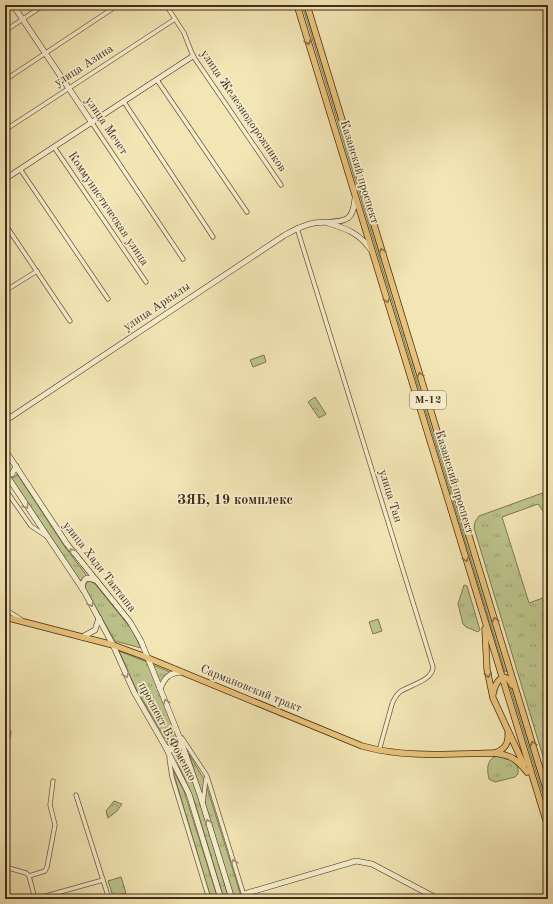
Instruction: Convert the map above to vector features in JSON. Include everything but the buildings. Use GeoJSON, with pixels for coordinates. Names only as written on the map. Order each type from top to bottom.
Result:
{"type":"FeatureCollection","features":[{"type":"Feature","properties":{"kind":"main road","name":"улица Мечет"},"geometry":{"type":"LineString","coordinates":[[13,5],[92,123]]}},
{"type":"Feature","properties":{"kind":"main road","name":"Казанский проспект"},"geometry":{"type":"LineString","coordinates":[[297,5],[548,827]]}},
{"type":"Feature","properties":{"kind":"main road","name":"Казанский проспект"},"geometry":{"type":"LineString","coordinates":[[307,5],[548,795]]}},
{"type":"Feature","properties":{"kind":"main road"},"geometry":{"type":"LineString","coordinates":[[5,179],[193,56]]}},
{"type":"Feature","properties":{"kind":"main road","name":"улица Аркылы"},"geometry":{"type":"LineString","coordinates":[[5,421],[297,228],[314,223],[341,220],[348,217],[354,210],[355,198]]}},
{"type":"Feature","properties":{"kind":"main road"},"geometry":{"type":"LineString","coordinates":[[325,222],[354,232],[364,240],[372,252]]}},
{"type":"Feature","properties":{"kind":"main road","name":"улица Хади Такташа"},"geometry":{"type":"LineString","coordinates":[[5,450],[67,544],[130,622],[148,658]]}},
{"type":"Feature","properties":{"kind":"main road"},"geometry":{"type":"LineString","coordinates":[[5,472],[12,474],[16,466]]}},
{"type":"Feature","properties":{"kind":"main road","name":"улица Хади Такташа"},"geometry":{"type":"LineString","coordinates":[[5,472],[46,536],[84,591],[113,645]]}},
{"type":"Feature","properties":{"kind":"main road"},"geometry":{"type":"LineString","coordinates":[[84,591],[84,580],[90,578],[97,581]]}},
{"type":"Feature","properties":{"kind":"main road","name":"Сармановский тракт"},"geometry":{"type":"LineString","coordinates":[[5,617],[113,645],[362,746],[398,754],[493,753],[514,758],[527,772]]}},
{"type":"Feature","properties":{"kind":"main road"},"geometry":{"type":"LineString","coordinates":[[82,637],[95,630],[99,618]]}},
{"type":"Feature","properties":{"kind":"main road"},"geometry":{"type":"LineString","coordinates":[[485,622],[487,669],[493,698],[539,798]]}},
{"type":"Feature","properties":{"kind":"main road","name":"проспект В.Фоменко"},"geometry":{"type":"LineString","coordinates":[[113,645],[134,692],[165,746],[189,794],[221,899]]}},
{"type":"Feature","properties":{"kind":"main road","name":"проспект В.Фоменко"},"geometry":{"type":"LineString","coordinates":[[148,658],[181,741],[203,805],[232,899]]}},
{"type":"Feature","properties":{"kind":"main road"},"geometry":{"type":"LineString","coordinates":[[160,689],[166,677],[173,673],[182,672]]}},
{"type":"Feature","properties":{"kind":"main road"},"geometry":{"type":"LineString","coordinates":[[493,698],[494,689],[499,680],[502,678],[510,679],[517,694]]}},
{"type":"Feature","properties":{"kind":"main road"},"geometry":{"type":"LineString","coordinates":[[493,753],[498,752],[503,748],[508,740],[506,727]]}},
{"type":"Feature","properties":{"kind":"main road"},"geometry":{"type":"LineString","coordinates":[[165,746],[174,751],[179,749],[181,741]]}},
{"type":"Feature","properties":{"kind":"main road"},"geometry":{"type":"LineString","coordinates":[[245,897],[350,862],[360,861],[372,864],[438,899]]}},
{"type":"Feature","properties":{"kind":"street"},"geometry":{"type":"LineString","coordinates":[[5,31],[44,5]]}},
{"type":"Feature","properties":{"kind":"street"},"geometry":{"type":"LineString","coordinates":[[5,80],[118,5]]}},
{"type":"Feature","properties":{"kind":"street","name":"улица Железнодорожников"},"geometry":{"type":"LineString","coordinates":[[166,5],[184,33],[193,56],[281,185]]}},
{"type":"Feature","properties":{"kind":"street","name":"улица Азина"},"geometry":{"type":"LineString","coordinates":[[5,130],[175,19]]}},
{"type":"Feature","properties":{"kind":"street"},"geometry":{"type":"LineString","coordinates":[[157,80],[248,212]]}},
{"type":"Feature","properties":{"kind":"street"},"geometry":{"type":"LineString","coordinates":[[124,102],[213,237]]}},
{"type":"Feature","properties":{"kind":"street","name":"улица Мечет"},"geometry":{"type":"LineString","coordinates":[[92,123],[183,259]]}},
{"type":"Feature","properties":{"kind":"street","name":"Коммунистическая улица"},"geometry":{"type":"LineString","coordinates":[[54,147],[146,282]]}},
{"type":"Feature","properties":{"kind":"street"},"geometry":{"type":"LineString","coordinates":[[20,169],[108,299]]}},
{"type":"Feature","properties":{"kind":"street"},"geometry":{"type":"LineString","coordinates":[[5,224],[70,321]]}},
{"type":"Feature","properties":{"kind":"street","name":"улица Тан"},"geometry":{"type":"LineString","coordinates":[[297,228],[433,667],[430,675],[400,692],[395,698],[379,751]]}},
{"type":"Feature","properties":{"kind":"street"},"geometry":{"type":"LineString","coordinates":[[5,235],[10,232]]}},
{"type":"Feature","properties":{"kind":"street"},"geometry":{"type":"LineString","coordinates":[[5,291],[37,271]]}},
{"type":"Feature","properties":{"kind":"street"},"geometry":{"type":"LineString","coordinates":[[5,489],[31,526],[46,536]]}},
{"type":"Feature","properties":{"kind":"street"},"geometry":{"type":"LineString","coordinates":[[5,608],[27,623]]}},
{"type":"Feature","properties":{"kind":"street"},"geometry":{"type":"LineString","coordinates":[[177,731],[207,776],[245,897]]}},
{"type":"Feature","properties":{"kind":"street"},"geometry":{"type":"LineString","coordinates":[[5,752],[7,732]]}},
{"type":"Feature","properties":{"kind":"street"},"geometry":{"type":"LineString","coordinates":[[168,753],[172,776],[209,899]]}},
{"type":"Feature","properties":{"kind":"street"},"geometry":{"type":"LineString","coordinates":[[203,805],[207,776]]}},
{"type":"Feature","properties":{"kind":"street"},"geometry":{"type":"LineString","coordinates":[[29,876],[45,871],[47,867],[55,825],[50,805],[53,781]]}},
{"type":"Feature","properties":{"kind":"street"},"geometry":{"type":"LineString","coordinates":[[76,795],[109,899]]}},
{"type":"Feature","properties":{"kind":"street"},"geometry":{"type":"LineString","coordinates":[[5,867],[26,873],[29,876],[35,899],[103,880]]}},
{"type":"Feature","properties":{"kind":"green space"},"geometry":{"type":"Polygon","coordinates":[[[302,5],[304,5],[508,671],[505,672],[302,5]]]}},
{"type":"Feature","properties":{"kind":"green space"},"geometry":{"type":"Polygon","coordinates":[[[264,355],[266,362],[253,367],[250,360],[264,355]]]}},
{"type":"Feature","properties":{"kind":"green space"},"geometry":{"type":"Polygon","coordinates":[[[315,397],[326,414],[319,418],[308,402],[315,397]]]}},
{"type":"Feature","properties":{"kind":"green space"},"geometry":{"type":"Polygon","coordinates":[[[17,474],[65,547],[87,576],[80,581],[11,478],[15,477],[17,474]]]}},
{"type":"Feature","properties":{"kind":"green space"},"geometry":{"type":"Polygon","coordinates":[[[548,491],[548,518],[538,504],[502,517],[529,603],[548,596],[548,773],[474,528],[475,522],[479,516],[548,491]]]}},
{"type":"Feature","properties":{"kind":"green space"},"geometry":{"type":"Polygon","coordinates":[[[88,581],[96,585],[132,630],[141,648],[115,641],[86,590],[85,586],[88,581]]]}},
{"type":"Feature","properties":{"kind":"green space"},"geometry":{"type":"Polygon","coordinates":[[[464,585],[467,586],[480,630],[478,632],[466,627],[463,624],[458,604],[464,585]]]}},
{"type":"Feature","properties":{"kind":"green space"},"geometry":{"type":"Polygon","coordinates":[[[378,619],[382,631],[373,634],[369,622],[378,619]]]}},
{"type":"Feature","properties":{"kind":"green space"},"geometry":{"type":"Polygon","coordinates":[[[119,651],[147,662],[180,743],[177,748],[171,748],[169,745],[136,689],[119,651]]]}},
{"type":"Feature","properties":{"kind":"green space"},"geometry":{"type":"Polygon","coordinates":[[[153,665],[170,672],[160,684],[153,665]]]}},
{"type":"Feature","properties":{"kind":"green space"},"geometry":{"type":"Polygon","coordinates":[[[509,684],[512,687],[548,804],[548,811],[509,684]]]}},
{"type":"Feature","properties":{"kind":"green space"},"geometry":{"type":"Polygon","coordinates":[[[183,749],[229,899],[224,899],[195,803],[174,754],[179,753],[183,749]]]}},
{"type":"Feature","properties":{"kind":"green space"},"geometry":{"type":"Polygon","coordinates":[[[189,754],[205,781],[242,899],[234,899],[189,754]]]}},
{"type":"Feature","properties":{"kind":"green space"},"geometry":{"type":"Polygon","coordinates":[[[497,756],[509,759],[515,763],[518,774],[515,777],[495,782],[489,779],[489,762],[493,757],[497,756]]]}},
{"type":"Feature","properties":{"kind":"green space"},"geometry":{"type":"Polygon","coordinates":[[[172,768],[184,791],[218,899],[211,899],[172,768]]]}},
{"type":"Feature","properties":{"kind":"green space"},"geometry":{"type":"Polygon","coordinates":[[[114,801],[122,804],[117,811],[108,818],[106,811],[114,801]]]}},
{"type":"Feature","properties":{"kind":"green space"},"geometry":{"type":"Polygon","coordinates":[[[121,877],[126,893],[113,896],[108,881],[121,877]]]}},
{"type":"Feature","properties":{"kind":"district","name":"ЗЯБ, 19 комплекс"},"geometry":{"type":"Point","coordinates":[235,500]}}]}
